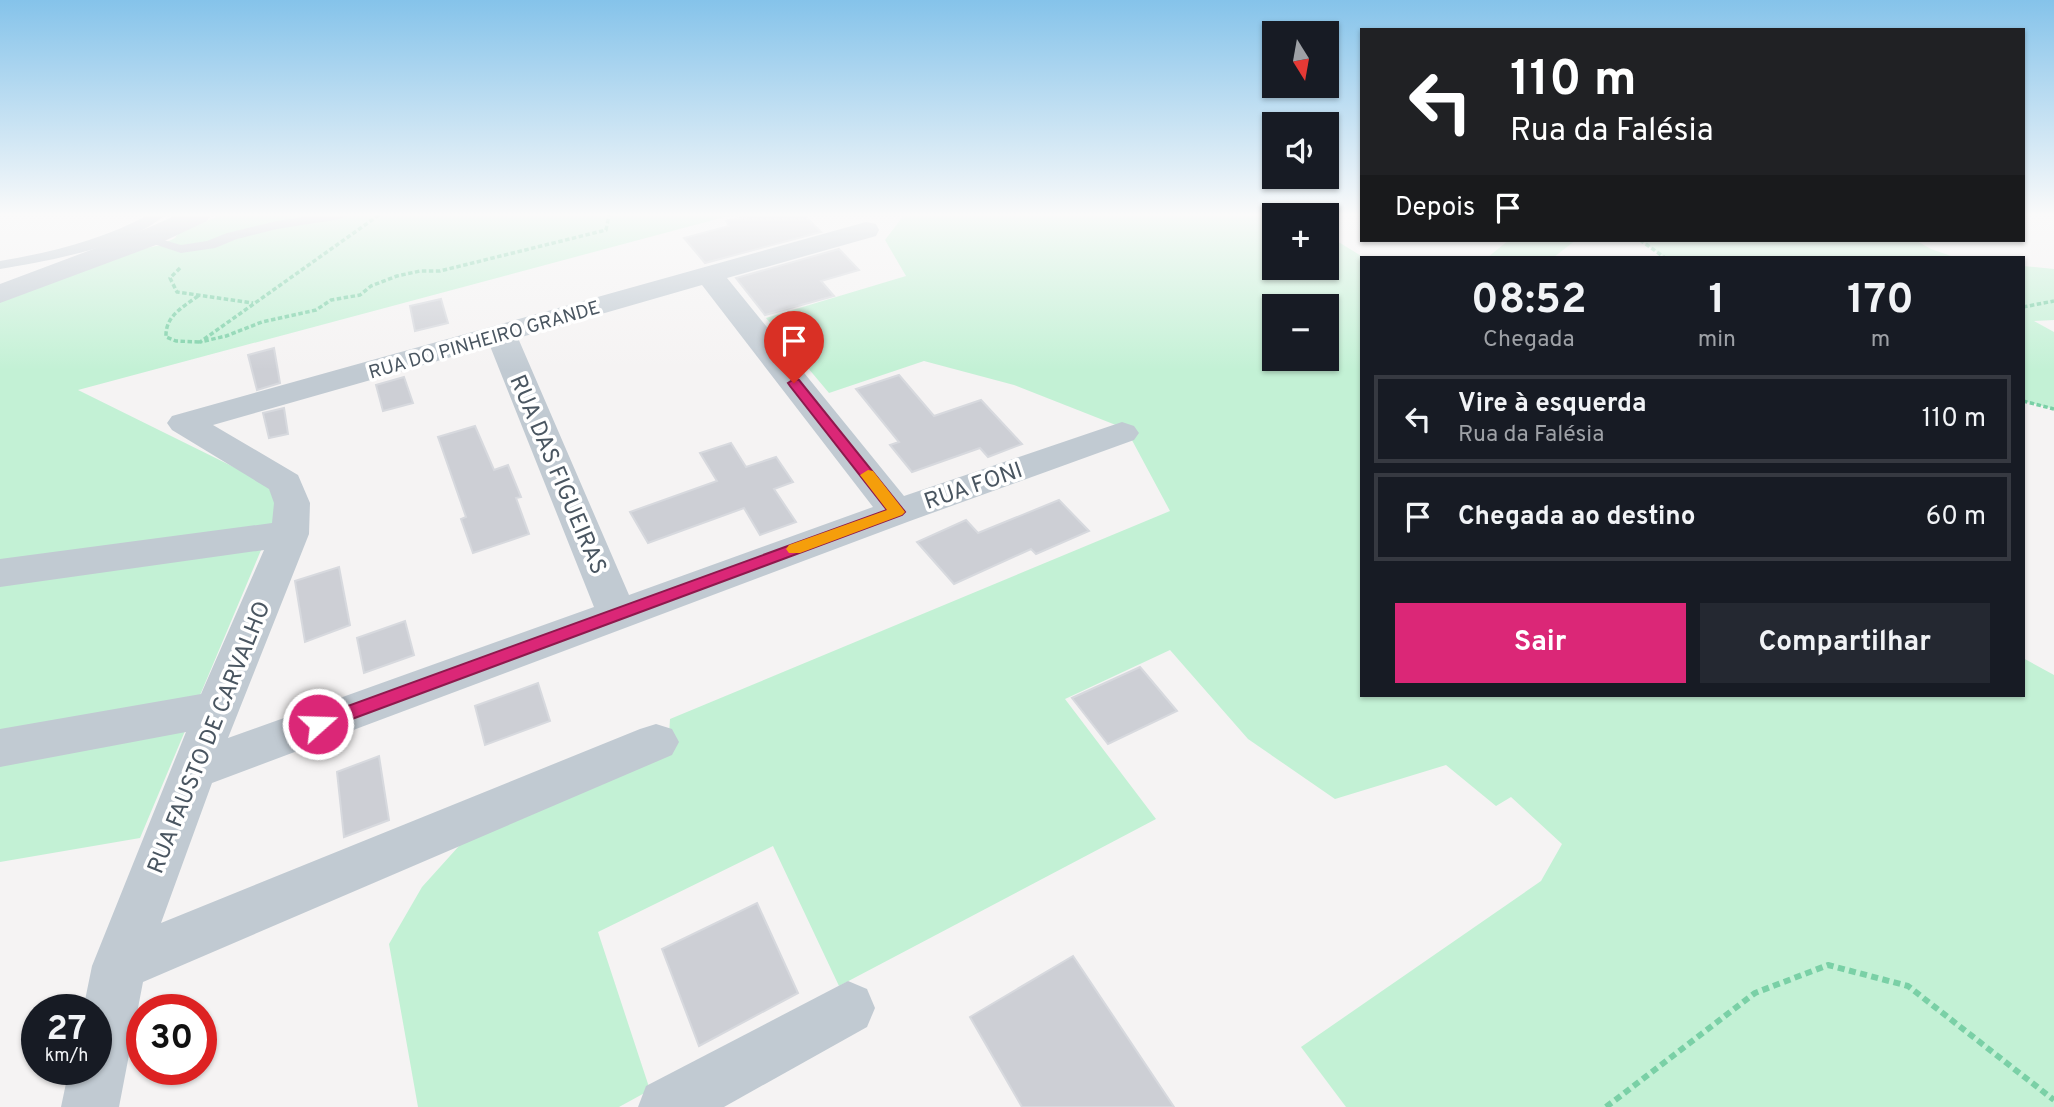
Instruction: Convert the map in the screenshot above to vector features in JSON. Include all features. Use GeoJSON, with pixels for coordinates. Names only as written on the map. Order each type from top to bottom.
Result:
{"type":"FeatureCollection","features":[{"type":"Feature","properties":{"kind":"street"},"geometry":{"type":"LineString","coordinates":[[0,294],[62,267]]}},
{"type":"Feature","properties":{"kind":"street","name":"RUA DO PINHEIRO GRANDE"},"geometry":{"type":"LineString","coordinates":[[184,423],[738,267]]}},
{"type":"Feature","properties":{"kind":"street"},"geometry":{"type":"LineString","coordinates":[[709,275],[897,512]]}},
{"type":"Feature","properties":{"kind":"street","name":"RUA DAS FIGUEIRAS"},"geometry":{"type":"LineString","coordinates":[[501,334],[617,614]]}},
{"type":"Feature","properties":{"kind":"street","name":"RUA FAUSTO DE CARVALHO"},"geometry":{"type":"LineString","coordinates":[[90,1107],[119,966],[217,709],[290,534],[292,503],[285,483],[184,423]]}},
{"type":"Feature","properties":{"kind":"street","name":"RUA FONI"},"geometry":{"type":"LineString","coordinates":[[194,770],[897,512],[1122,433]]}},
{"type":"Feature","properties":{"kind":"street"},"geometry":{"type":"LineString","coordinates":[[0,573],[290,534]]}},
{"type":"Feature","properties":{"kind":"street"},"geometry":{"type":"LineString","coordinates":[[0,748],[217,709]]}},
{"type":"Feature","properties":{"kind":"street"},"geometry":{"type":"LineString","coordinates":[[119,966],[656,742]]}},
{"type":"Feature","properties":{"kind":"street"},"geometry":{"type":"LineString","coordinates":[[667,1107],[848,1008]]}},
{"type":"Feature","properties":{"kind":"path"},"geometry":{"type":"LineString","coordinates":[[181,267],[170,278],[177,292],[254,303]]}},
{"type":"Feature","properties":{"kind":"path"},"geometry":{"type":"LineString","coordinates":[[200,342],[306,267]]}},
{"type":"Feature","properties":{"kind":"path"},"geometry":{"type":"LineString","coordinates":[[200,295],[170,318],[165,329],[166,337],[176,341],[200,342],[226,337],[262,322],[316,310],[331,300],[360,295],[371,286],[397,276],[458,267]]}},
{"type":"Feature","properties":{"kind":"path"},"geometry":{"type":"LineString","coordinates":[[2025,307],[2054,301]]}},
{"type":"Feature","properties":{"kind":"path"},"geometry":{"type":"LineString","coordinates":[[2025,402],[2054,409]]}},
{"type":"Feature","properties":{"kind":"path"},"geometry":{"type":"LineString","coordinates":[[1606,1107],[1755,993],[1828,965],[1908,985],[2054,1100]]}},
{"type":"Feature","properties":{"kind":"green space"},"geometry":{"type":"Polygon","coordinates":[[[91,267],[539,267],[78,390],[268,484],[280,505],[140,838],[0,862],[0,300],[91,267]]]}},
{"type":"Feature","properties":{"kind":"green space"},"geometry":{"type":"Polygon","coordinates":[[[901,267],[1262,267],[1262,280],[1339,280],[1339,267],[1360,267],[1360,697],[2025,697],[2025,659],[2054,675],[2054,1107],[1346,1107],[1301,1047],[1541,881],[1562,844],[1511,797],[1496,806],[1446,765],[1335,799],[1248,739],[1170,650],[1065,699],[1156,819],[839,986],[773,846],[598,932],[650,1090],[619,1107],[418,1107],[389,944],[422,887],[468,836],[668,752],[670,719],[1170,511],[1126,429],[1014,385],[924,361],[829,393],[766,318],[906,276],[901,267]]]}},
{"type":"Feature","properties":{"kind":"green space"},"geometry":{"type":"Polygon","coordinates":[[[2025,267],[2054,269],[2054,320],[2034,321],[2054,332],[2054,409],[2025,402],[2025,267]]]}},
{"type":"Feature","properties":{"kind":"building"},"geometry":{"type":"Polygon","coordinates":[[[776,267],[856,267],[859,270],[821,281],[834,296],[765,315],[736,278],[776,267]]]}},
{"type":"Feature","properties":{"kind":"building"},"geometry":{"type":"Polygon","coordinates":[[[441,299],[448,323],[415,331],[410,306],[441,299]]]}},
{"type":"Feature","properties":{"kind":"building"},"geometry":{"type":"Polygon","coordinates":[[[274,348],[280,383],[257,390],[248,355],[274,348]]]}},
{"type":"Feature","properties":{"kind":"building"},"geometry":{"type":"Polygon","coordinates":[[[899,375],[934,416],[981,400],[1022,444],[988,457],[980,448],[912,472],[890,445],[899,442],[856,389],[899,375]]]}},
{"type":"Feature","properties":{"kind":"building"},"geometry":{"type":"Polygon","coordinates":[[[404,377],[413,403],[383,411],[376,385],[404,377]]]}},
{"type":"Feature","properties":{"kind":"building"},"geometry":{"type":"Polygon","coordinates":[[[284,408],[288,434],[269,438],[263,413],[284,408]]]}},
{"type":"Feature","properties":{"kind":"building"},"geometry":{"type":"Polygon","coordinates":[[[475,426],[494,470],[508,465],[521,497],[516,498],[529,534],[473,553],[461,519],[466,517],[438,437],[475,426]]]}},
{"type":"Feature","properties":{"kind":"building"},"geometry":{"type":"Polygon","coordinates":[[[731,443],[746,467],[776,457],[793,482],[774,489],[796,522],[760,535],[744,508],[648,543],[630,512],[717,481],[700,453],[731,443]]]}},
{"type":"Feature","properties":{"kind":"building"},"geometry":{"type":"Polygon","coordinates":[[[1059,500],[1089,531],[1036,554],[1031,549],[954,584],[917,542],[966,520],[978,533],[1059,500]]]}},
{"type":"Feature","properties":{"kind":"building"},"geometry":{"type":"Polygon","coordinates":[[[339,567],[350,625],[305,642],[295,581],[339,567]]]}},
{"type":"Feature","properties":{"kind":"building"},"geometry":{"type":"Polygon","coordinates":[[[405,621],[414,655],[364,673],[357,638],[405,621]]]}},
{"type":"Feature","properties":{"kind":"building"},"geometry":{"type":"Polygon","coordinates":[[[1140,667],[1177,711],[1108,744],[1072,698],[1140,667]]]}},
{"type":"Feature","properties":{"kind":"building"},"geometry":{"type":"Polygon","coordinates":[[[538,683],[550,721],[485,745],[475,706],[538,683]]]}},
{"type":"Feature","properties":{"kind":"building"},"geometry":{"type":"Polygon","coordinates":[[[379,756],[389,820],[344,837],[337,772],[379,756]]]}},
{"type":"Feature","properties":{"kind":"building"},"geometry":{"type":"Polygon","coordinates":[[[757,903],[798,993],[699,1046],[662,949],[757,903]]]}},
{"type":"Feature","properties":{"kind":"building"},"geometry":{"type":"Polygon","coordinates":[[[1073,956],[1174,1107],[1022,1107],[970,1017],[1073,956]]]}},
{"type":"Feature","properties":{"kind":"slow traffic"},"geometry":{"type":"LineString","coordinates":[[794,549],[897,512],[868,475]]}},
{"type":"Feature","properties":{"kind":"route"},"geometry":{"type":"LineString","coordinates":[[318,724],[897,512],[794,383]]}}]}
